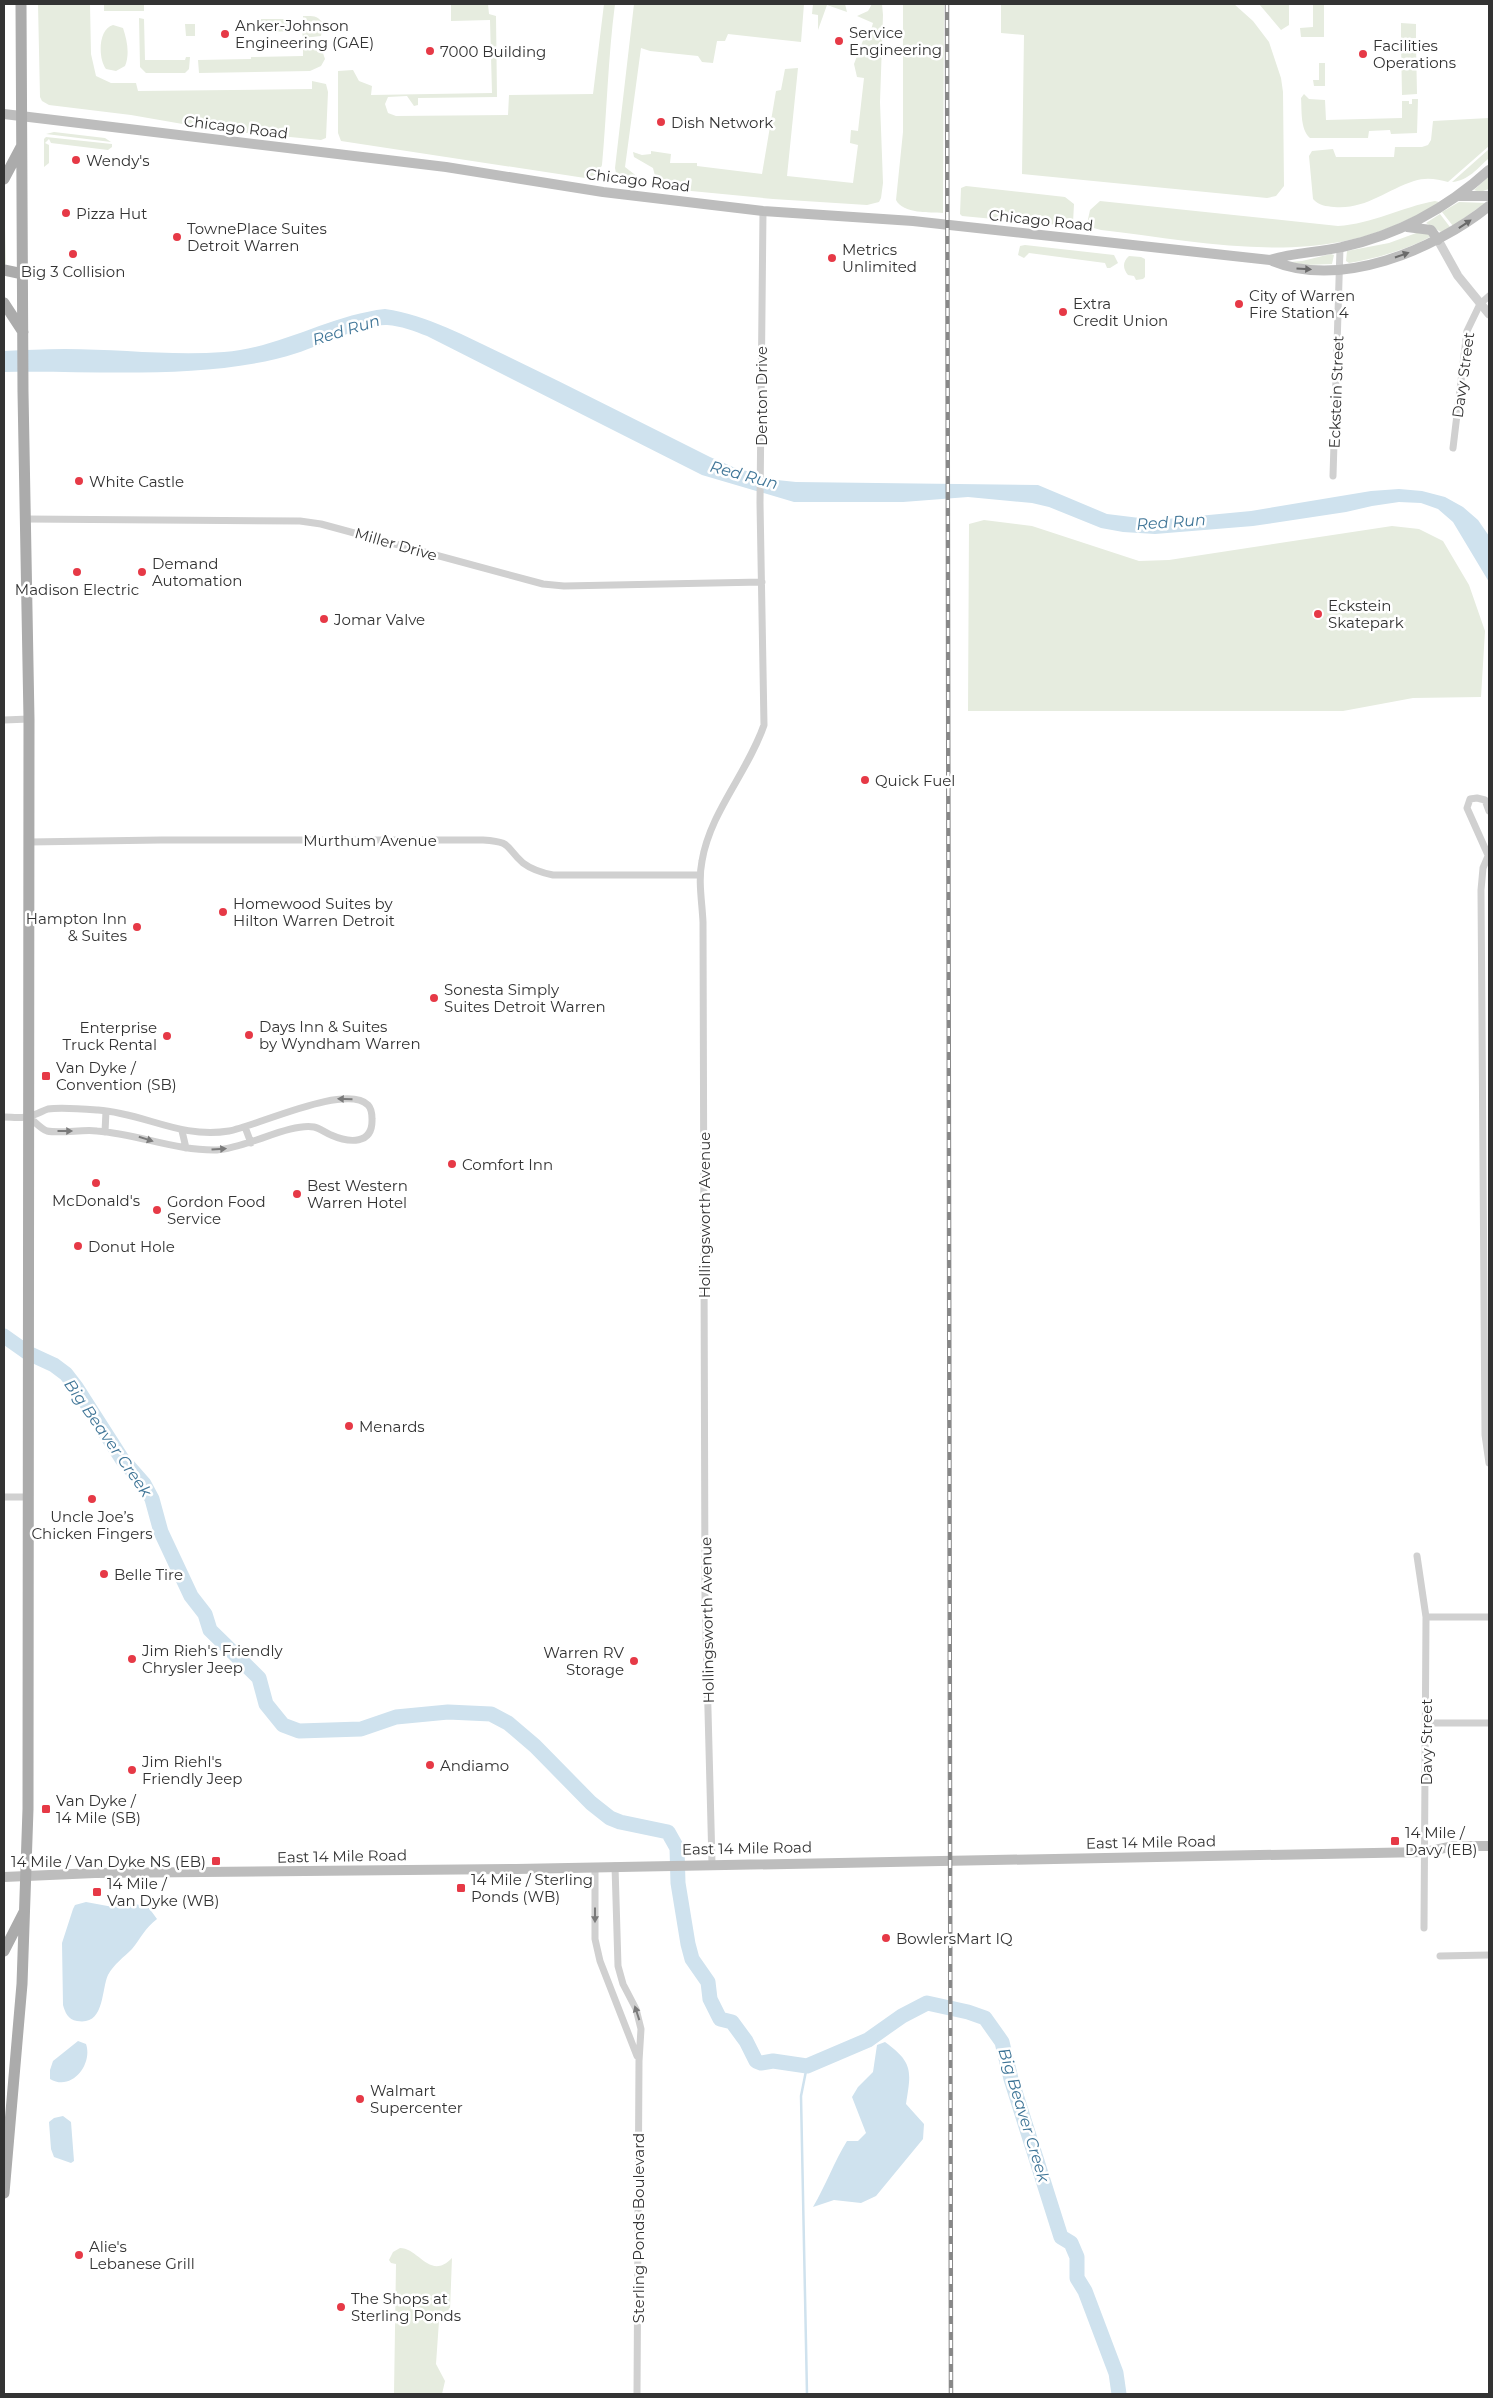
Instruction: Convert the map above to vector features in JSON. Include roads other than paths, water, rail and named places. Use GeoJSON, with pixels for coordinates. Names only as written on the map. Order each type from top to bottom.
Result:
{"type":"FeatureCollection","features":[{"type":"Feature","properties":{"kind":"main road"},"geometry":{"type":"LineString","coordinates":[[4,2193],[20,2016],[27,1876],[29,719],[23,332],[21,4]]}},
{"type":"Feature","properties":{"kind":"main road","name":"Chicago Road"},"geometry":{"type":"LineString","coordinates":[[4,114],[438,166],[603,192],[764,211],[913,221],[1270,260],[1289,268],[1340,268],[1388,259],[1438,240],[1489,206]]}},
{"type":"Feature","properties":{"kind":"main road"},"geometry":{"type":"LineString","coordinates":[[4,179],[22,145]]}},
{"type":"Feature","properties":{"kind":"main road"},"geometry":{"type":"LineString","coordinates":[[1404,228],[1438,210],[1489,170]]}},
{"type":"Feature","properties":{"kind":"main road"},"geometry":{"type":"LineString","coordinates":[[1458,196],[1489,196]]}},
{"type":"Feature","properties":{"kind":"main road"},"geometry":{"type":"LineString","coordinates":[[1404,228],[1418,227],[1431,230],[1438,240]]}},
{"type":"Feature","properties":{"kind":"main road","name":"Chicago Road"},"geometry":{"type":"LineString","coordinates":[[1270,260],[1290,253],[1340,248],[1404,228]]}},
{"type":"Feature","properties":{"kind":"main road"},"geometry":{"type":"LineString","coordinates":[[4,270],[23,274]]}},
{"type":"Feature","properties":{"kind":"main road"},"geometry":{"type":"LineString","coordinates":[[4,303],[23,332]]}},
{"type":"Feature","properties":{"kind":"main road","name":"East 14 Mile Road"},"geometry":{"type":"LineString","coordinates":[[4,1877],[95,1873],[595,1867],[712,1863],[950,1861],[1425,1852],[1454,1846],[1489,1846]]}},
{"type":"Feature","properties":{"kind":"main road"},"geometry":{"type":"LineString","coordinates":[[4,1951],[26,1908]]}},
{"type":"Feature","properties":{"kind":"main road"},"geometry":{"type":"LineString","coordinates":[[4,2104],[10,2123]]}},
{"type":"Feature","properties":{"kind":"street","name":"Denton Drive"},"geometry":{"type":"LineString","coordinates":[[762,582],[760,504],[764,211]]}},
{"type":"Feature","properties":{"kind":"street"},"geometry":{"type":"LineString","coordinates":[[1438,240],[1458,276],[1489,314]]}},
{"type":"Feature","properties":{"kind":"street","name":"Eckstein Street"},"geometry":{"type":"LineString","coordinates":[[1333,476],[1340,248]]}},
{"type":"Feature","properties":{"kind":"street"},"geometry":{"type":"LineString","coordinates":[[1480,304],[1489,296]]}},
{"type":"Feature","properties":{"kind":"street","name":"Davy Street"},"geometry":{"type":"LineString","coordinates":[[1453,448],[1467,331],[1480,304]]}},
{"type":"Feature","properties":{"kind":"street","name":"Miller Drive"},"geometry":{"type":"LineString","coordinates":[[27,519],[279,520],[321,524],[524,581],[550,585],[762,582]]}},
{"type":"Feature","properties":{"kind":"street","name":"Hollingsworth Avenue"},"geometry":{"type":"LineString","coordinates":[[712,1863],[705,1596],[703,922],[700,875],[702,859],[710,832],[756,748],[764,725],[762,582]]}},
{"type":"Feature","properties":{"kind":"street"},"geometry":{"type":"LineString","coordinates":[[4,720],[29,719]]}},
{"type":"Feature","properties":{"kind":"street"},"geometry":{"type":"LineString","coordinates":[[1489,811],[1485,800],[1478,798],[1470,799],[1467,808],[1489,855],[1482,868],[1481,890],[1486,1189],[1485,1434],[1489,1463]]}},
{"type":"Feature","properties":{"kind":"street","name":"Murthum Avenue"},"geometry":{"type":"LineString","coordinates":[[29,842],[483,840],[503,843],[511,847],[523,863],[541,872],[553,875],[700,875]]}},
{"type":"Feature","properties":{"kind":"street"},"geometry":{"type":"LineString","coordinates":[[4,1117],[29,1117],[49,1109],[106,1111],[133,1116],[182,1131],[208,1132],[245,1127],[291,1110],[343,1098],[361,1101],[368,1105],[372,1113],[373,1128],[367,1136],[347,1142],[314,1127],[289,1130],[252,1143],[218,1150],[162,1145],[132,1135],[105,1132],[47,1131],[29,1117]]}},
{"type":"Feature","properties":{"kind":"street"},"geometry":{"type":"LineString","coordinates":[[105,1132],[106,1111]]}},
{"type":"Feature","properties":{"kind":"street"},"geometry":{"type":"LineString","coordinates":[[245,1127],[252,1143]]}},
{"type":"Feature","properties":{"kind":"street"},"geometry":{"type":"LineString","coordinates":[[182,1131],[186,1148]]}},
{"type":"Feature","properties":{"kind":"street"},"geometry":{"type":"LineString","coordinates":[[4,1497],[28,1497]]}},
{"type":"Feature","properties":{"kind":"street","name":"Davy Street"},"geometry":{"type":"LineString","coordinates":[[1417,1556],[1426,1617],[1427,1723],[1424,1928]]}},
{"type":"Feature","properties":{"kind":"street"},"geometry":{"type":"LineString","coordinates":[[1426,1617],[1489,1617]]}},
{"type":"Feature","properties":{"kind":"street"},"geometry":{"type":"LineString","coordinates":[[1427,1723],[1489,1723]]}},
{"type":"Feature","properties":{"kind":"street","name":"Sterling Ponds Boulevard"},"geometry":{"type":"LineString","coordinates":[[615,1866],[618,1966],[623,1984],[636,2009],[641,2029],[639,2061],[637,2394]]}},
{"type":"Feature","properties":{"kind":"street","name":"Sterling Ponds Boulevard"},"geometry":{"type":"LineString","coordinates":[[595,1867],[595,1939],[600,1961],[631,2036],[639,2061]]}},
{"type":"Feature","properties":{"kind":"street"},"geometry":{"type":"LineString","coordinates":[[1440,1956],[1489,1955]]}},
{"type":"Feature","properties":{"kind":"water","name":"Red Run"},"geometry":{"type":"Polygon","coordinates":[[[385,309],[432,321],[557,380],[710,457],[733,467],[777,480],[796,482],[1038,485],[1107,514],[1156,520],[1251,511],[1371,491],[1399,489],[1422,491],[1445,497],[1463,507],[1478,520],[1489,536],[1489,582],[1453,522],[1438,509],[1421,503],[1399,502],[1253,526],[1155,534],[1123,532],[1101,528],[1049,507],[1032,503],[968,497],[903,502],[794,502],[702,475],[427,336],[387,325],[366,328],[297,353],[263,362],[228,368],[152,372],[4,372],[4,351],[85,349],[184,353],[224,352],[265,344],[365,312],[385,309]]]}},
{"type":"Feature","properties":{"kind":"water"},"geometry":{"type":"Polygon","coordinates":[[[86,1902],[113,1907],[129,1904],[143,1905],[149,1908],[157,1919],[132,1949],[110,1971],[97,2013],[93,2018],[86,2021],[77,2021],[69,2017],[63,2005],[62,1943],[75,1905],[86,1902]]]}},
{"type":"Feature","properties":{"kind":"water"},"geometry":{"type":"Polygon","coordinates":[[[78,2041],[86,2044],[87,2052],[86,2060],[79,2074],[66,2082],[50,2079],[53,2061],[78,2041]]]}},
{"type":"Feature","properties":{"kind":"water"},"geometry":{"type":"Polygon","coordinates":[[[885,2042],[906,2062],[909,2084],[906,2104],[924,2124],[923,2139],[876,2196],[861,2203],[834,2200],[813,2207],[847,2141],[858,2141],[866,2133],[852,2097],[858,2087],[873,2072],[877,2045],[885,2042]]]}},
{"type":"Feature","properties":{"kind":"water"},"geometry":{"type":"Polygon","coordinates":[[[63,2116],[71,2122],[74,2161],[71,2163],[54,2157],[51,2149],[49,2122],[54,2118],[63,2116]]]}},
{"type":"Feature","properties":{"kind":"waterway","name":"Big Beaver Creek"},"geometry":{"type":"LineString","coordinates":[[4,1336],[28,1353],[54,1365],[66,1374],[76,1387],[122,1459],[144,1484],[152,1499],[161,1532],[191,1596],[205,1614],[210,1630],[259,1678],[266,1704],[283,1725],[299,1731],[361,1729],[396,1717],[448,1712],[491,1714],[508,1723],[535,1746],[591,1803],[610,1818],[620,1822],[668,1832],[677,1848],[678,1883],[692,1959],[708,1982],[710,1999],[720,2019],[732,2022],[746,2041],[756,2061],[761,2063],[773,2061],[807,2066],[868,2040],[902,2016],[927,2003],[968,2012],[985,2018],[1002,2042],[1011,2079],[1061,2237],[1071,2243],[1077,2257],[1077,2278],[1085,2291],[1116,2373],[1119,2394]]}},
{"type":"Feature","properties":{"kind":"waterway"},"geometry":{"type":"LineString","coordinates":[[807,2066],[801,2096],[807,2394]]}},
{"type":"Feature","properties":{"kind":"railway"},"geometry":{"type":"LineString","coordinates":[[947,4],[951,2394]]}},
{"type":"Feature","properties":{"kind":"place","name":"Anker-Johnson Engineering (GAE)"},"geometry":{"type":"Point","coordinates":[225,34]}},
{"type":"Feature","properties":{"kind":"place","name":"Service Engineering"},"geometry":{"type":"Point","coordinates":[839,41]}},
{"type":"Feature","properties":{"kind":"place","name":"7000 Building"},"geometry":{"type":"Point","coordinates":[430,51]}},
{"type":"Feature","properties":{"kind":"place","name":"Facilities Operations"},"geometry":{"type":"Point","coordinates":[1363,54]}},
{"type":"Feature","properties":{"kind":"place","name":"Dish Network"},"geometry":{"type":"Point","coordinates":[661,122]}},
{"type":"Feature","properties":{"kind":"place","name":"Wendy's"},"geometry":{"type":"Point","coordinates":[76,160]}},
{"type":"Feature","properties":{"kind":"place","name":"Pizza Hut"},"geometry":{"type":"Point","coordinates":[66,213]}},
{"type":"Feature","properties":{"kind":"place","name":"TownePlace Suites Detroit Warren"},"geometry":{"type":"Point","coordinates":[177,237]}},
{"type":"Feature","properties":{"kind":"place","name":"Big 3 Collision"},"geometry":{"type":"Point","coordinates":[73,254]}},
{"type":"Feature","properties":{"kind":"place","name":"Metrics Unlimited"},"geometry":{"type":"Point","coordinates":[832,258]}},
{"type":"Feature","properties":{"kind":"place","name":"City of Warren Fire Station 4"},"geometry":{"type":"Point","coordinates":[1239,304]}},
{"type":"Feature","properties":{"kind":"place","name":"Extra Credit Union"},"geometry":{"type":"Point","coordinates":[1063,312]}},
{"type":"Feature","properties":{"kind":"place","name":"White Castle"},"geometry":{"type":"Point","coordinates":[79,481]}},
{"type":"Feature","properties":{"kind":"place","name":"Madison Electric"},"geometry":{"type":"Point","coordinates":[77,572]}},
{"type":"Feature","properties":{"kind":"place","name":"Demand Automation"},"geometry":{"type":"Point","coordinates":[142,572]}},
{"type":"Feature","properties":{"kind":"place","name":"Eckstein Skatepark"},"geometry":{"type":"Point","coordinates":[1318,614]}},
{"type":"Feature","properties":{"kind":"place","name":"Jomar Valve"},"geometry":{"type":"Point","coordinates":[324,619]}},
{"type":"Feature","properties":{"kind":"place","name":"Quick Fuel"},"geometry":{"type":"Point","coordinates":[865,780]}},
{"type":"Feature","properties":{"kind":"place","name":"Homewood Suites by Hilton Warren Detroit"},"geometry":{"type":"Point","coordinates":[223,912]}},
{"type":"Feature","properties":{"kind":"place","name":"Hampton Inn & Suites"},"geometry":{"type":"Point","coordinates":[137,927]}},
{"type":"Feature","properties":{"kind":"place","name":"Sonesta Simply Suites Detroit Warren"},"geometry":{"type":"Point","coordinates":[434,998]}},
{"type":"Feature","properties":{"kind":"place","name":"Days Inn & Suites by Wyndham Warren"},"geometry":{"type":"Point","coordinates":[249,1035]}},
{"type":"Feature","properties":{"kind":"place","name":"Enterprise Truck Rental"},"geometry":{"type":"Point","coordinates":[167,1036]}},
{"type":"Feature","properties":{"kind":"place","name":"Van Dyke / Convention (SB)"},"geometry":{"type":"Point","coordinates":[46,1076]}},
{"type":"Feature","properties":{"kind":"place","name":"Comfort Inn"},"geometry":{"type":"Point","coordinates":[452,1164]}},
{"type":"Feature","properties":{"kind":"place","name":"McDonald's"},"geometry":{"type":"Point","coordinates":[96,1183]}},
{"type":"Feature","properties":{"kind":"place","name":"Best Western Warren Hotel"},"geometry":{"type":"Point","coordinates":[297,1194]}},
{"type":"Feature","properties":{"kind":"place","name":"Gordon Food Service"},"geometry":{"type":"Point","coordinates":[157,1210]}},
{"type":"Feature","properties":{"kind":"place","name":"Donut Hole"},"geometry":{"type":"Point","coordinates":[78,1246]}},
{"type":"Feature","properties":{"kind":"place","name":"Menards"},"geometry":{"type":"Point","coordinates":[349,1426]}},
{"type":"Feature","properties":{"kind":"place","name":"Uncle Joe’s Chicken Fingers"},"geometry":{"type":"Point","coordinates":[92,1499]}},
{"type":"Feature","properties":{"kind":"place","name":"Belle Tire"},"geometry":{"type":"Point","coordinates":[104,1574]}},
{"type":"Feature","properties":{"kind":"place","name":"Jim Rieh's Friendly Chrysler Jeep"},"geometry":{"type":"Point","coordinates":[132,1659]}},
{"type":"Feature","properties":{"kind":"place","name":"Warren RV Storage"},"geometry":{"type":"Point","coordinates":[634,1661]}},
{"type":"Feature","properties":{"kind":"place","name":"Andiamo"},"geometry":{"type":"Point","coordinates":[430,1765]}},
{"type":"Feature","properties":{"kind":"place","name":"Jim Riehl's Friendly Jeep"},"geometry":{"type":"Point","coordinates":[132,1770]}},
{"type":"Feature","properties":{"kind":"place","name":"Van Dyke / 14 Mile (SB)"},"geometry":{"type":"Point","coordinates":[46,1809]}},
{"type":"Feature","properties":{"kind":"place","name":"14 Mile / Davy (EB)"},"geometry":{"type":"Point","coordinates":[1395,1841]}},
{"type":"Feature","properties":{"kind":"place","name":"14 Mile / Van Dyke NS (EB)"},"geometry":{"type":"Point","coordinates":[216,1861]}},
{"type":"Feature","properties":{"kind":"place","name":"14 Mile / Sterling Ponds (WB)"},"geometry":{"type":"Point","coordinates":[461,1888]}},
{"type":"Feature","properties":{"kind":"place","name":"14 Mile / Van Dyke (WB)"},"geometry":{"type":"Point","coordinates":[97,1892]}},
{"type":"Feature","properties":{"kind":"place","name":"BowlersMart IQ"},"geometry":{"type":"Point","coordinates":[886,1938]}},
{"type":"Feature","properties":{"kind":"place","name":"Walmart Supercenter"},"geometry":{"type":"Point","coordinates":[360,2099]}},
{"type":"Feature","properties":{"kind":"place","name":"Alie's Lebanese Grill"},"geometry":{"type":"Point","coordinates":[79,2255]}},
{"type":"Feature","properties":{"kind":"place","name":"The Shops at Sterling Ponds"},"geometry":{"type":"Point","coordinates":[341,2307]}}]}
